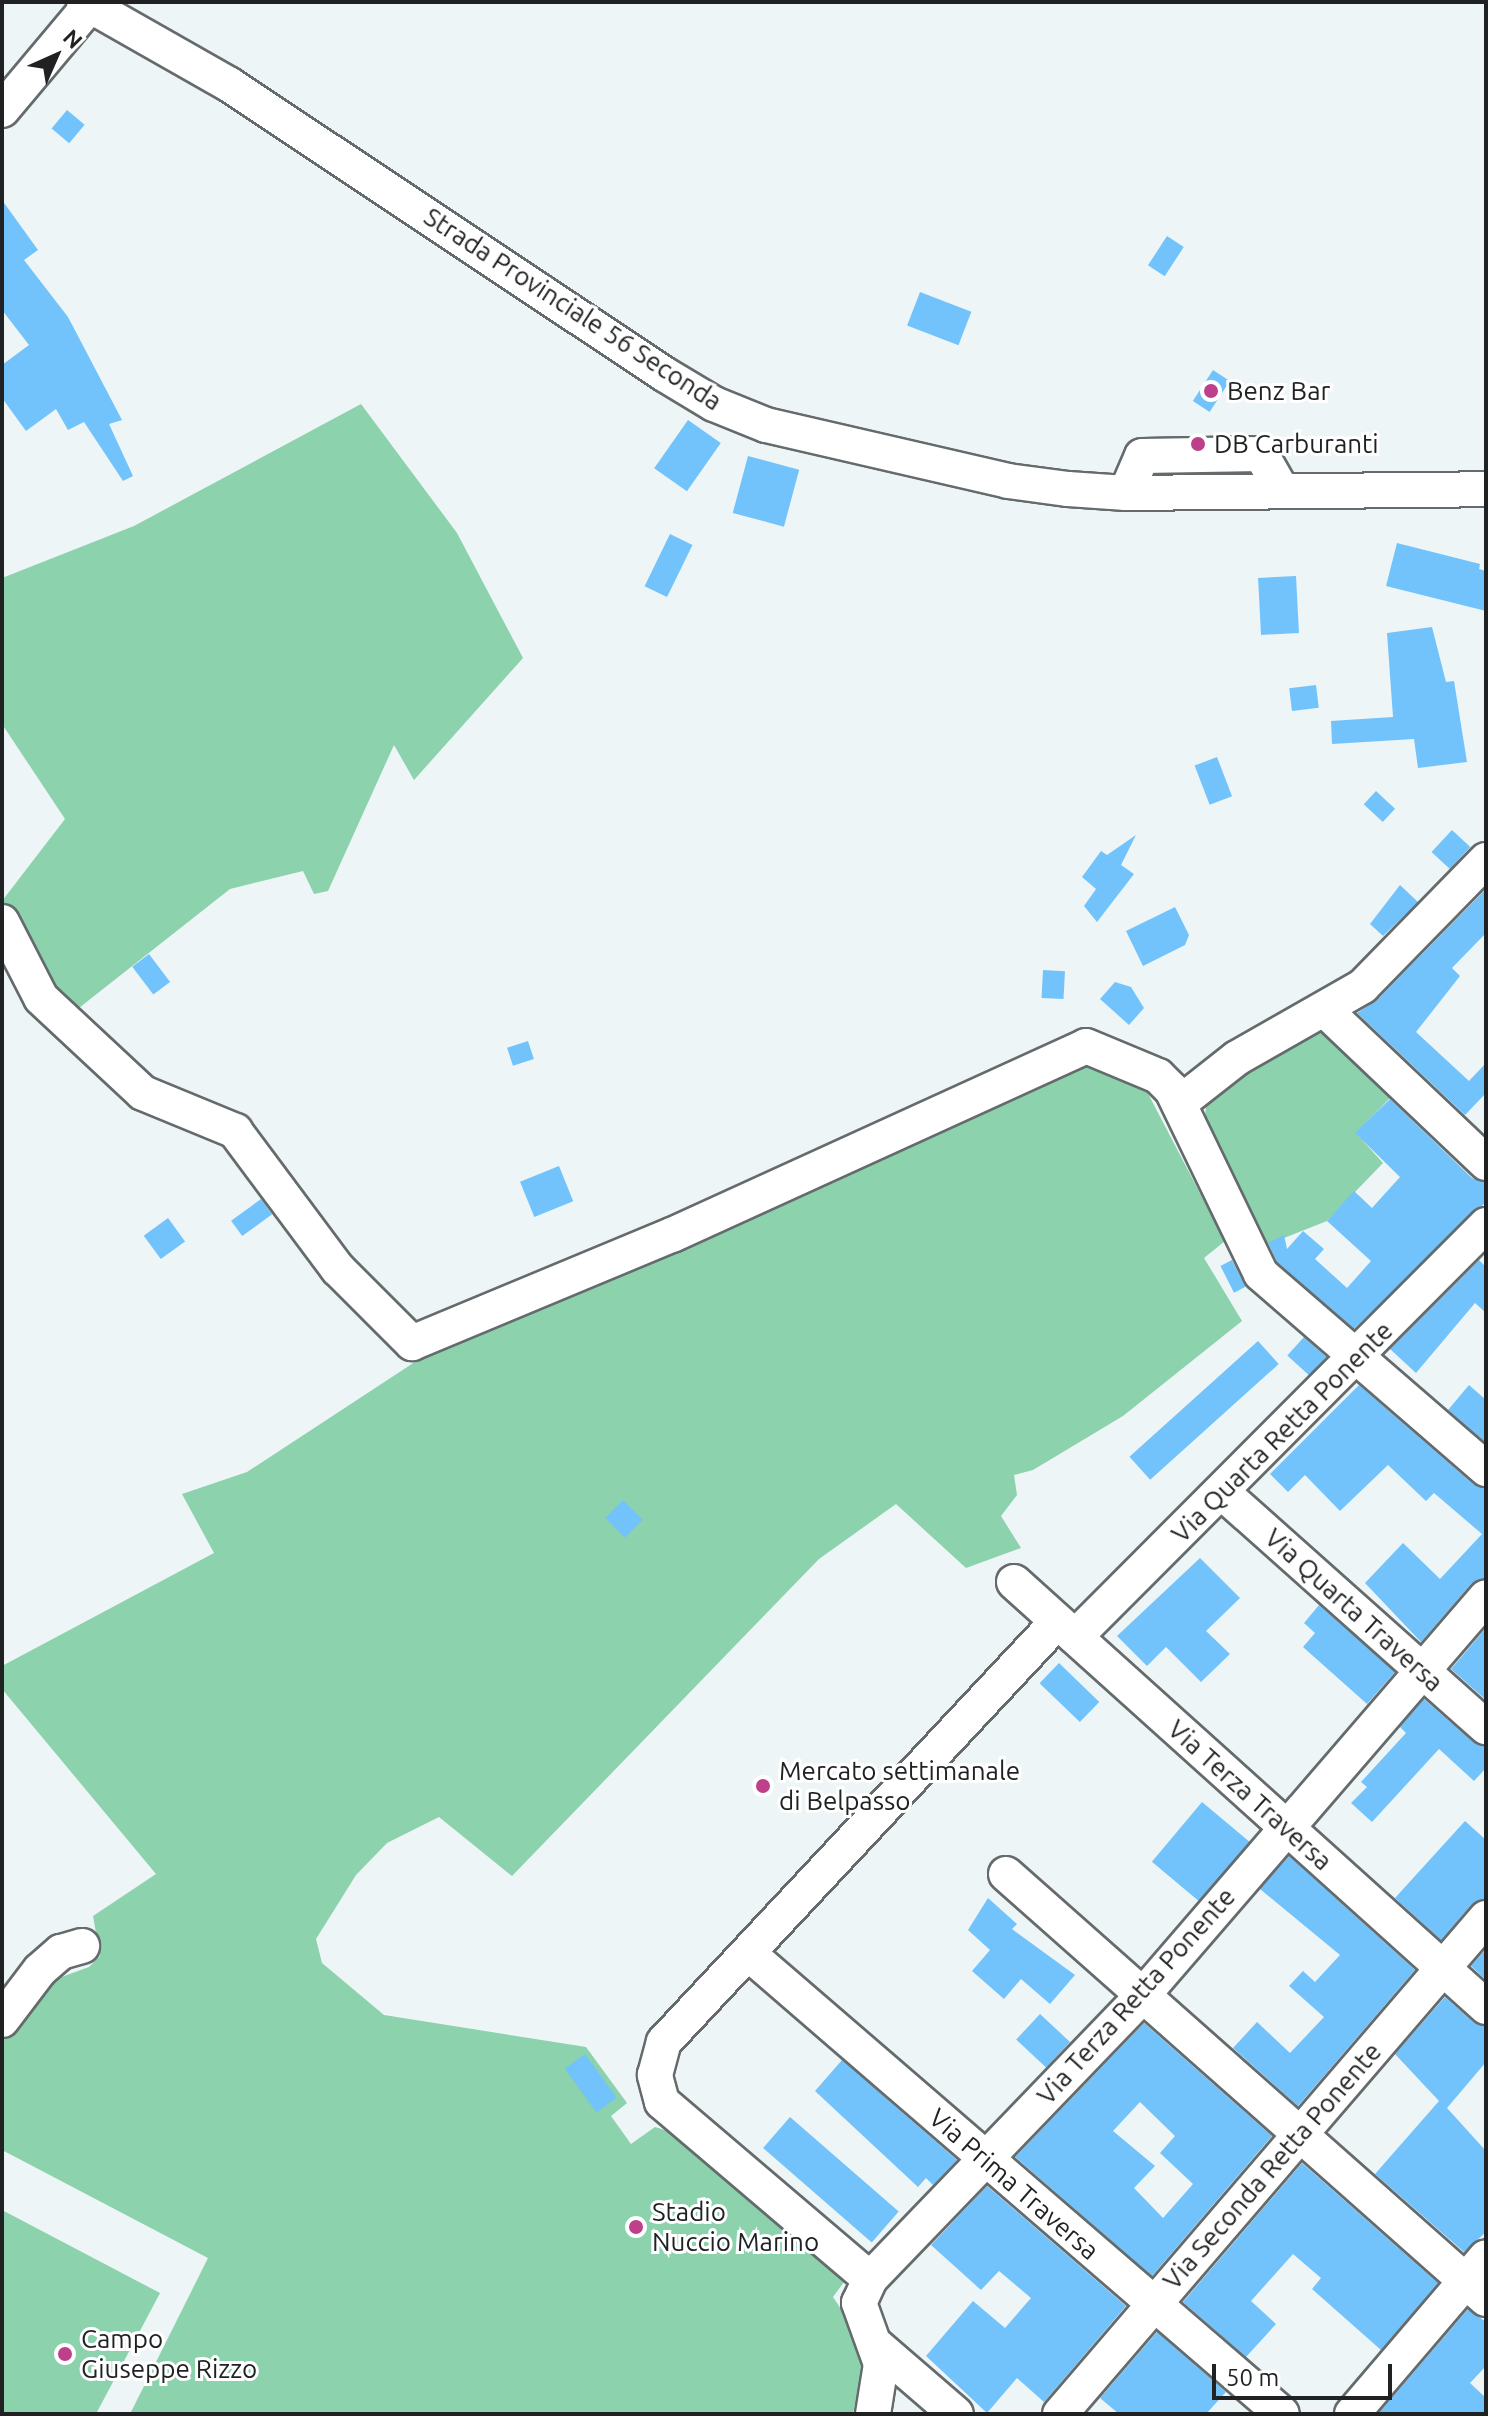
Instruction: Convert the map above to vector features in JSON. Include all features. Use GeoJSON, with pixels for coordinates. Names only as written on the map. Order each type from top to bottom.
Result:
{"type":"FeatureCollection","features":[{"type":"Feature","properties":{"kind":"street"},"geometry":{"type":"LineString","coordinates":[[2,110],[104,7]]}},
{"type":"Feature","properties":{"kind":"street","name":"Strada Provinciale 56 Seconda"},"geometry":{"type":"LineString","coordinates":[[104,7],[230,85],[714,404],[766,425],[1008,481],[1126,493],[1417,486],[1486,489]]}},
{"type":"Feature","properties":{"kind":"street"},"geometry":{"type":"LineString","coordinates":[[1417,486],[1486,510]]}},
{"type":"Feature","properties":{"kind":"street"},"geometry":{"type":"LineString","coordinates":[[1181,1102],[1237,1058],[1306,1016],[1326,1011],[1363,986],[1485,862]]}},
{"type":"Feature","properties":{"kind":"street"},"geometry":{"type":"LineString","coordinates":[[2,922],[41,998],[143,1093],[235,1131],[338,1269],[412,1343],[672,1235],[1086,1046],[1158,1076],[1181,1102],[1261,1274],[1486,1469]]}},
{"type":"Feature","properties":{"kind":"street"},"geometry":{"type":"LineString","coordinates":[[1326,1011],[1486,1163]]}},
{"type":"Feature","properties":{"kind":"street","name":"Via Quarta Retta Ponente"},"geometry":{"type":"LineString","coordinates":[[870,2279],[662,2102],[655,2075],[664,2042],[1066,1629],[1223,1493],[1486,1225]]}},
{"type":"Feature","properties":{"kind":"street","name":"Via Quarta Traversa"},"geometry":{"type":"LineString","coordinates":[[1223,1493],[1486,1727]]}},
{"type":"Feature","properties":{"kind":"street","name":"Via Terza Traversa"},"geometry":{"type":"LineString","coordinates":[[1014,1582],[1486,2007]]}},
{"type":"Feature","properties":{"kind":"street","name":"Via Terza Retta Ponente"},"geometry":{"type":"LineString","coordinates":[[870,2279],[1143,1995],[1486,1597]]}},
{"type":"Feature","properties":{"kind":"street"},"geometry":{"type":"LineString","coordinates":[[1006,1874],[1299,2133],[1479,2279],[1352,2414]]}},
{"type":"Feature","properties":{"kind":"street","name":"Via Seconda Retta Ponente"},"geometry":{"type":"LineString","coordinates":[[1060,2414],[1486,1918]]}},
{"type":"Feature","properties":{"kind":"street"},"geometry":{"type":"LineString","coordinates":[[2,2020],[40,1970],[61,1952],[82,1946]]}},
{"type":"Feature","properties":{"kind":"street","name":"Via Prima Traversa"},"geometry":{"type":"LineString","coordinates":[[748,1953],[1282,2414]]}},
{"type":"Feature","properties":{"kind":"street"},"geometry":{"type":"LineString","coordinates":[[870,2279],[859,2303],[881,2364],[873,2414]]}},
{"type":"Feature","properties":{"kind":"street"},"geometry":{"type":"LineString","coordinates":[[877,2346],[956,2414]]}},
{"type":"Feature","properties":{"kind":"green space"},"geometry":{"type":"Polygon","coordinates":[[[361,404],[457,533],[523,658],[414,780],[394,745],[328,891],[314,894],[303,871],[230,889],[70,1015],[36,984],[2,901],[65,819],[2,724],[2,578],[134,526],[361,404]]]}},
{"type":"Feature","properties":{"kind":"green space"},"geometry":{"type":"Polygon","coordinates":[[[1320,1023],[1390,1098],[1356,1133],[1383,1163],[1327,1221],[1261,1247],[1205,1123],[1206,1099],[1211,1089],[1320,1023]]]}},
{"type":"Feature","properties":{"kind":"green space"},"geometry":{"type":"Polygon","coordinates":[[[1088,1054],[1143,1084],[1225,1241],[1204,1258],[1242,1321],[1123,1416],[1033,1470],[1014,1475],[1017,1495],[1001,1516],[1021,1548],[966,1568],[896,1504],[819,1559],[512,1876],[439,1817],[387,1843],[356,1875],[316,1939],[322,1963],[384,2015],[586,2047],[627,2103],[611,2116],[631,2144],[655,2127],[671,2132],[847,2278],[833,2297],[857,2333],[864,2360],[853,2414],[130,2414],[208,2258],[2,2150],[2,2031],[45,1983],[89,1967],[100,1956],[93,1916],[156,1874],[2,1689],[2,1666],[214,1553],[182,1494],[247,1472],[427,1354],[1088,1054]]]}},
{"type":"Feature","properties":{"kind":"green space","name":"Campo Giuseppe Rizzo"},"geometry":{"type":"Polygon","coordinates":[[[2,2210],[160,2293],[96,2414],[2,2414],[2,2210]]]}},
{"type":"Feature","properties":{"kind":"building"},"geometry":{"type":"Polygon","coordinates":[[[67,110],[85,125],[69,143],[52,128],[67,110]]]}},
{"type":"Feature","properties":{"kind":"building"},"geometry":{"type":"Polygon","coordinates":[[[2,200],[38,250],[24,260],[68,317],[122,420],[109,424],[133,476],[123,481],[84,422],[68,430],[56,409],[26,431],[2,398],[2,365],[29,345],[2,310],[2,200]]]}},
{"type":"Feature","properties":{"kind":"building"},"geometry":{"type":"Polygon","coordinates":[[[1167,236],[1184,247],[1165,276],[1148,265],[1167,236]]]}},
{"type":"Feature","properties":{"kind":"building"},"geometry":{"type":"Polygon","coordinates":[[[920,292],[971,312],[958,345],[907,326],[920,292]]]}},
{"type":"Feature","properties":{"kind":"building","name":"Benz Bar"},"geometry":{"type":"Polygon","coordinates":[[[1213,370],[1230,381],[1210,412],[1193,401],[1213,370]]]}},
{"type":"Feature","properties":{"kind":"building"},"geometry":{"type":"Polygon","coordinates":[[[688,420],[721,443],[687,491],[654,468],[688,420]]]}},
{"type":"Feature","properties":{"kind":"building"},"geometry":{"type":"Polygon","coordinates":[[[748,456],[799,470],[784,527],[733,513],[748,456]]]}},
{"type":"Feature","properties":{"kind":"building"},"geometry":{"type":"Polygon","coordinates":[[[670,534],[692,545],[667,597],[645,586],[670,534]]]}},
{"type":"Feature","properties":{"kind":"building"},"geometry":{"type":"Polygon","coordinates":[[[1397,543],[1480,564],[1479,569],[1486,571],[1486,611],[1386,586],[1397,543]]]}},
{"type":"Feature","properties":{"kind":"building"},"geometry":{"type":"Polygon","coordinates":[[[1296,576],[1299,633],[1261,635],[1258,578],[1296,576]]]}},
{"type":"Feature","properties":{"kind":"building"},"geometry":{"type":"Polygon","coordinates":[[[1432,627],[1446,682],[1454,681],[1467,762],[1418,768],[1414,739],[1332,744],[1331,721],[1393,717],[1387,633],[1432,627]]]}},
{"type":"Feature","properties":{"kind":"building"},"geometry":{"type":"Polygon","coordinates":[[[1316,685],[1319,708],[1292,711],[1289,688],[1316,685]]]}},
{"type":"Feature","properties":{"kind":"building"},"geometry":{"type":"Polygon","coordinates":[[[1217,757],[1232,796],[1210,805],[1195,766],[1217,757]]]}},
{"type":"Feature","properties":{"kind":"building"},"geometry":{"type":"Polygon","coordinates":[[[1376,791],[1395,809],[1383,822],[1364,804],[1376,791]]]}},
{"type":"Feature","properties":{"kind":"building"},"geometry":{"type":"Polygon","coordinates":[[[1452,830],[1470,847],[1450,869],[1432,852],[1452,830]]]}},
{"type":"Feature","properties":{"kind":"building"},"geometry":{"type":"Polygon","coordinates":[[[1136,835],[1121,865],[1134,874],[1097,922],[1084,906],[1096,889],[1082,877],[1101,851],[1107,855],[1136,835]]]}},
{"type":"Feature","properties":{"kind":"building"},"geometry":{"type":"Polygon","coordinates":[[[1400,885],[1418,902],[1383,936],[1370,924],[1400,885]]]}},
{"type":"Feature","properties":{"kind":"building"},"geometry":{"type":"Polygon","coordinates":[[[1486,889],[1486,933],[1452,968],[1460,976],[1416,1032],[1469,1081],[1486,1063],[1486,1093],[1465,1115],[1357,1013],[1377,1000],[1486,889]]]}},
{"type":"Feature","properties":{"kind":"building"},"geometry":{"type":"Polygon","coordinates":[[[1175,907],[1189,935],[1185,945],[1143,966],[1126,931],[1175,907]]]}},
{"type":"Feature","properties":{"kind":"building"},"geometry":{"type":"Polygon","coordinates":[[[149,954],[170,982],[153,995],[132,967],[149,954]]]}},
{"type":"Feature","properties":{"kind":"building"},"geometry":{"type":"Polygon","coordinates":[[[1043,970],[1065,971],[1064,999],[1042,998],[1043,970]]]}},
{"type":"Feature","properties":{"kind":"building"},"geometry":{"type":"Polygon","coordinates":[[[1115,982],[1131,987],[1144,1008],[1129,1025],[1100,999],[1115,982]]]}},
{"type":"Feature","properties":{"kind":"building"},"geometry":{"type":"Polygon","coordinates":[[[528,1041],[534,1059],[513,1066],[507,1048],[528,1041]]]}},
{"type":"Feature","properties":{"kind":"building"},"geometry":{"type":"Polygon","coordinates":[[[1390,1099],[1472,1178],[1486,1183],[1486,1202],[1354,1329],[1277,1262],[1268,1243],[1284,1235],[1287,1249],[1303,1231],[1324,1249],[1315,1259],[1347,1288],[1371,1261],[1327,1221],[1354,1191],[1372,1208],[1400,1177],[1355,1133],[1390,1099]]]}},
{"type":"Feature","properties":{"kind":"building"},"geometry":{"type":"Polygon","coordinates":[[[559,1166],[573,1201],[534,1217],[520,1182],[559,1166]]]}},
{"type":"Feature","properties":{"kind":"building"},"geometry":{"type":"Polygon","coordinates":[[[261,1199],[272,1214],[242,1236],[231,1221],[261,1199]]]}},
{"type":"Feature","properties":{"kind":"building"},"geometry":{"type":"Polygon","coordinates":[[[168,1218],[185,1241],[161,1259],[144,1236],[168,1218]]]}},
{"type":"Feature","properties":{"kind":"building"},"geometry":{"type":"Polygon","coordinates":[[[1232,1260],[1246,1287],[1234,1293],[1220,1266],[1232,1260]]]}},
{"type":"Feature","properties":{"kind":"building"},"geometry":{"type":"Polygon","coordinates":[[[1479,1260],[1486,1267],[1486,1313],[1475,1303],[1416,1373],[1390,1349],[1479,1260]]]}},
{"type":"Feature","properties":{"kind":"building"},"geometry":{"type":"Polygon","coordinates":[[[1304,1337],[1326,1357],[1310,1376],[1287,1356],[1304,1337]]]}},
{"type":"Feature","properties":{"kind":"building"},"geometry":{"type":"Polygon","coordinates":[[[1258,1341],[1279,1364],[1150,1480],[1129,1457],[1258,1341]]]}},
{"type":"Feature","properties":{"kind":"building"},"geometry":{"type":"Polygon","coordinates":[[[1359,1385],[1473,1484],[1486,1488],[1486,1578],[1471,1584],[1421,1642],[1365,1583],[1403,1543],[1440,1579],[1482,1534],[1434,1493],[1426,1501],[1388,1465],[1340,1511],[1305,1475],[1288,1492],[1270,1474],[1359,1385]]]}},
{"type":"Feature","properties":{"kind":"building"},"geometry":{"type":"Polygon","coordinates":[[[1469,1385],[1486,1400],[1485,1442],[1448,1410],[1469,1385]]]}},
{"type":"Feature","properties":{"kind":"building"},"geometry":{"type":"Polygon","coordinates":[[[623,1500],[643,1520],[625,1537],[605,1518],[623,1500]]]}},
{"type":"Feature","properties":{"kind":"building"},"geometry":{"type":"Polygon","coordinates":[[[1200,1558],[1240,1598],[1206,1631],[1230,1654],[1201,1682],[1166,1647],[1147,1666],[1117,1636],[1200,1558]]]}},
{"type":"Feature","properties":{"kind":"building"},"geometry":{"type":"Polygon","coordinates":[[[1319,1605],[1395,1672],[1367,1704],[1303,1647],[1315,1633],[1304,1623],[1319,1605]]]}},
{"type":"Feature","properties":{"kind":"building"},"geometry":{"type":"Polygon","coordinates":[[[1486,1628],[1486,1700],[1451,1669],[1486,1628]]]}},
{"type":"Feature","properties":{"kind":"building"},"geometry":{"type":"Polygon","coordinates":[[[1059,1663],[1099,1702],[1080,1722],[1040,1683],[1059,1663]]]}},
{"type":"Feature","properties":{"kind":"building"},"geometry":{"type":"Polygon","coordinates":[[[1424,1699],[1473,1742],[1486,1746],[1486,1768],[1474,1781],[1439,1749],[1372,1822],[1351,1803],[1367,1787],[1361,1782],[1406,1733],[1400,1727],[1424,1699]]]}},
{"type":"Feature","properties":{"kind":"building"},"geometry":{"type":"Polygon","coordinates":[[[1202,1802],[1249,1842],[1199,1902],[1152,1862],[1202,1802]]]}},
{"type":"Feature","properties":{"kind":"building"},"geometry":{"type":"Polygon","coordinates":[[[1465,1821],[1486,1840],[1486,1899],[1471,1905],[1441,1940],[1395,1898],[1465,1821]]]}},
{"type":"Feature","properties":{"kind":"building"},"geometry":{"type":"Polygon","coordinates":[[[1289,1856],[1415,1970],[1298,2106],[1233,2048],[1257,2022],[1290,2053],[1324,2017],[1289,1986],[1303,1971],[1315,1982],[1340,1955],[1260,1889],[1289,1856]]]}},
{"type":"Feature","properties":{"kind":"building"},"geometry":{"type":"Polygon","coordinates":[[[988,1898],[1017,1924],[1012,1929],[1075,1975],[1050,2004],[1021,1979],[1004,1999],[972,1971],[990,1950],[968,1930],[988,1898]]]}},
{"type":"Feature","properties":{"kind":"building"},"geometry":{"type":"Polygon","coordinates":[[[1486,1949],[1486,1980],[1471,1966],[1486,1949]]]}},
{"type":"Feature","properties":{"kind":"building"},"geometry":{"type":"Polygon","coordinates":[[[1445,1997],[1473,2022],[1486,2026],[1486,2062],[1447,2108],[1486,2151],[1486,2232],[1464,2252],[1375,2174],[1439,2101],[1395,2054],[1445,1997]]]}},
{"type":"Feature","properties":{"kind":"building"},"geometry":{"type":"Polygon","coordinates":[[[1040,2014],[1070,2042],[1046,2068],[1016,2040],[1040,2014]]]}},
{"type":"Feature","properties":{"kind":"building"},"geometry":{"type":"Polygon","coordinates":[[[1144,2023],[1272,2136],[1152,2276],[1015,2157],[1144,2023]],[[1140,2102],[1113,2131],[1155,2166],[1134,2188],[1163,2218],[1193,2184],[1160,2153],[1175,2136],[1140,2102]]]}},
{"type":"Feature","properties":{"kind":"building"},"geometry":{"type":"Polygon","coordinates":[[[585,2054],[617,2098],[597,2112],[565,2069],[585,2054]]]}},
{"type":"Feature","properties":{"kind":"building"},"geometry":{"type":"Polygon","coordinates":[[[842,2060],[957,2160],[933,2185],[926,2178],[918,2187],[815,2091],[842,2060]]]}},
{"type":"Feature","properties":{"kind":"building"},"geometry":{"type":"Polygon","coordinates":[[[790,2117],[899,2211],[872,2242],[763,2148],[790,2117]]]}},
{"type":"Feature","properties":{"kind":"building"},"geometry":{"type":"Polygon","coordinates":[[[1302,2163],[1438,2283],[1381,2350],[1312,2289],[1321,2278],[1293,2254],[1251,2301],[1276,2324],[1246,2357],[1183,2302],[1302,2163]]]}},
{"type":"Feature","properties":{"kind":"building"},"geometry":{"type":"Polygon","coordinates":[[[987,2186],[1126,2306],[1044,2402],[1017,2378],[987,2413],[926,2356],[973,2301],[1005,2328],[1031,2298],[999,2271],[981,2290],[931,2245],[987,2186]]]}},
{"type":"Feature","properties":{"kind":"building"},"geometry":{"type":"Polygon","coordinates":[[[1468,2309],[1486,2322],[1486,2366],[1470,2383],[1486,2398],[1486,2414],[1378,2414],[1468,2309]]]}},
{"type":"Feature","properties":{"kind":"building"},"geometry":{"type":"Polygon","coordinates":[[[1157,2332],[1226,2392],[1206,2414],[1119,2414],[1100,2398],[1157,2332]]]}},
{"type":"Feature","properties":{"kind":"place","name":"Benz Bar"},"geometry":{"type":"Point","coordinates":[1211,391]}},
{"type":"Feature","properties":{"kind":"place","name":"DB Carburanti"},"geometry":{"type":"Point","coordinates":[1198,444]}},
{"type":"Feature","properties":{"kind":"place","name":"Mercato settimanale di Belpasso"},"geometry":{"type":"Point","coordinates":[763,1786]}},
{"type":"Feature","properties":{"kind":"place","name":"Stadio Nuccio Marino"},"geometry":{"type":"Point","coordinates":[636,2227]}},
{"type":"Feature","properties":{"kind":"place","name":"Campo Giuseppe Rizzo"},"geometry":{"type":"Point","coordinates":[65,2354]}}]}
